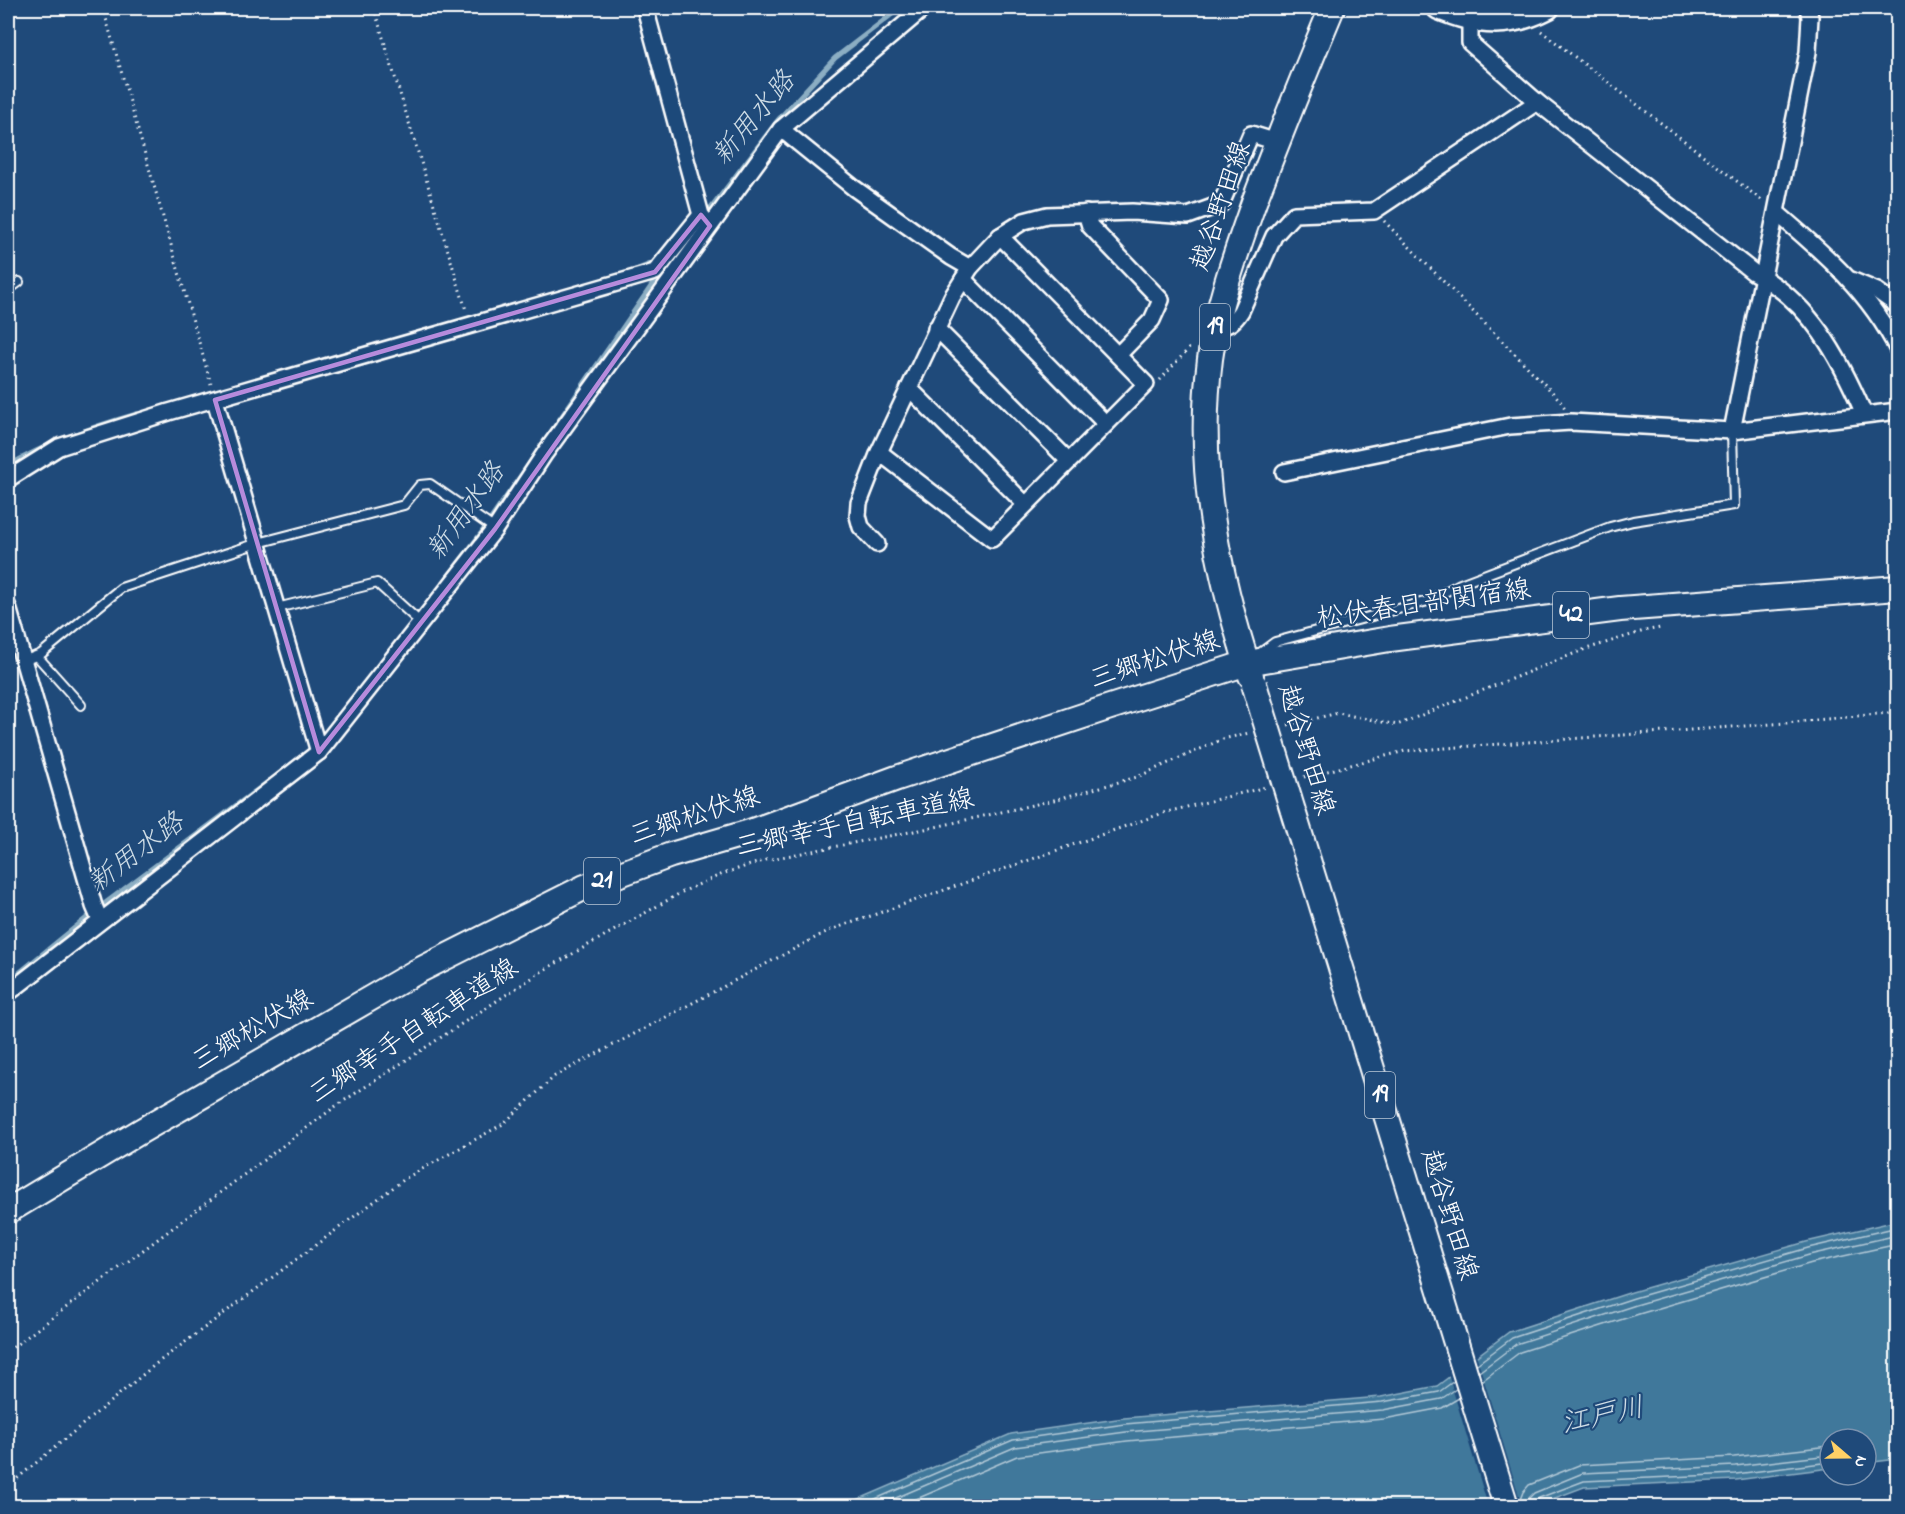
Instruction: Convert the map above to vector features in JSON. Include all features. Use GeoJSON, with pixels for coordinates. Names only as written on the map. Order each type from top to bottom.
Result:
{"type":"FeatureCollection","features":[{"type":"Feature","properties":{"kind":"main road","name":"越谷野田線"},"geometry":{"type":"LineString","coordinates":[[1332,8],[1277,142],[1226,283],[1215,327],[1210,358],[1206,424],[1211,519],[1221,567],[1250,674],[1506,1506]]}},
{"type":"Feature","properties":{"kind":"main road","name":"松伏春日部関宿線"},"geometry":{"type":"LineString","coordinates":[[1250,674],[1390,639],[1609,611],[1898,588]]}},
{"type":"Feature","properties":{"kind":"main road","name":"三郷松伏線"},"geometry":{"type":"LineString","coordinates":[[8,1211],[141,1131],[416,972],[585,887],[671,855],[760,828],[972,753],[1250,674]]}},
{"type":"Feature","properties":{"kind":"street"},"geometry":{"type":"LineString","coordinates":[[645,8],[705,220]]}},
{"type":"Feature","properties":{"kind":"street"},"geometry":{"type":"LineString","coordinates":[[1438,8],[1470,19],[1502,15],[1524,18],[1548,8]]}},
{"type":"Feature","properties":{"kind":"street"},"geometry":{"type":"LineString","coordinates":[[1732,430],[1808,52],[1810,17],[1808,8]]}},
{"type":"Feature","properties":{"kind":"street"},"geometry":{"type":"LineString","coordinates":[[8,479],[59,447],[169,412],[655,272],[705,220],[781,129],[920,9]]}},
{"type":"Feature","properties":{"kind":"street"},"geometry":{"type":"LineString","coordinates":[[1470,19],[1470,43],[1537,102],[1800,308],[1825,336],[1846,372],[1864,414]]}},
{"type":"Feature","properties":{"kind":"street"},"geometry":{"type":"LineString","coordinates":[[1215,327],[1226,326],[1235,321],[1274,236],[1294,214],[1374,211],[1537,102]]}},
{"type":"Feature","properties":{"kind":"street"},"geometry":{"type":"LineString","coordinates":[[781,129],[854,188],[951,257],[1106,424]]}},
{"type":"Feature","properties":{"kind":"street"},"geometry":{"type":"LineString","coordinates":[[877,544],[861,527],[858,516],[859,503],[879,452],[936,328],[967,273],[1000,236],[1024,221],[1047,214],[1132,212],[1188,216],[1221,204],[1251,134],[1277,142]]}},
{"type":"Feature","properties":{"kind":"street"},"geometry":{"type":"LineString","coordinates":[[1086,213],[1090,226],[1161,300],[1152,320],[1118,355]]}},
{"type":"Feature","properties":{"kind":"street"},"geometry":{"type":"LineString","coordinates":[[1777,213],[1826,254],[1851,280],[1898,350]]}},
{"type":"Feature","properties":{"kind":"street"},"geometry":{"type":"LineString","coordinates":[[8,993],[97,914],[319,753],[495,529],[705,220]]}},
{"type":"Feature","properties":{"kind":"street"},"geometry":{"type":"LineString","coordinates":[[879,452],[992,538],[1146,384],[1000,236]]}},
{"type":"Feature","properties":{"kind":"street"},"geometry":{"type":"LineString","coordinates":[[1851,280],[1877,291],[1898,306]]}},
{"type":"Feature","properties":{"kind":"street"},"geometry":{"type":"LineString","coordinates":[[936,328],[1068,460]]}},
{"type":"Feature","properties":{"kind":"street"},"geometry":{"type":"LineString","coordinates":[[909,388],[1025,504]]}},
{"type":"Feature","properties":{"kind":"street"},"geometry":{"type":"LineString","coordinates":[[215,400],[319,753]]}},
{"type":"Feature","properties":{"kind":"street"},"geometry":{"type":"LineString","coordinates":[[1284,472],[1510,426],[1571,422],[1732,430],[1898,411]]}},
{"type":"Feature","properties":{"kind":"street"},"geometry":{"type":"LineString","coordinates":[[8,607],[30,658],[97,914]]}},
{"type":"Feature","properties":{"kind":"lane"},"geometry":{"type":"LineString","coordinates":[[8,290],[19,282]]}},
{"type":"Feature","properties":{"kind":"lane"},"geometry":{"type":"LineString","coordinates":[[1250,674],[1275,642],[1428,601],[1460,584],[1610,527],[1633,521],[1734,506],[1732,430]]}},
{"type":"Feature","properties":{"kind":"lane"},"geometry":{"type":"LineString","coordinates":[[81,705],[30,658],[41,654],[121,588],[258,543],[404,505],[420,485],[430,484],[495,529]]}},
{"type":"Feature","properties":{"kind":"lane"},"geometry":{"type":"LineString","coordinates":[[277,608],[377,583],[422,624]]}},
{"type":"Feature","properties":{"kind":"path"},"geometry":{"type":"LineString","coordinates":[[103,8],[215,400]]}},
{"type":"Feature","properties":{"kind":"path"},"geometry":{"type":"LineString","coordinates":[[374,8],[471,325]]}},
{"type":"Feature","properties":{"kind":"path"},"geometry":{"type":"LineString","coordinates":[[1524,18],[1777,213]]}},
{"type":"Feature","properties":{"kind":"path"},"geometry":{"type":"LineString","coordinates":[[1374,211],[1558,398]]}},
{"type":"Feature","properties":{"kind":"path"},"geometry":{"type":"LineString","coordinates":[[1154,387],[1195,342]]}},
{"type":"Feature","properties":{"kind":"path"},"geometry":{"type":"LineString","coordinates":[[1287,725],[1338,714],[1397,725],[1583,650],[1644,630]]}},
{"type":"Feature","properties":{"kind":"path"},"geometry":{"type":"LineString","coordinates":[[1301,778],[1405,752],[1786,723],[1898,712]]}},
{"type":"Feature","properties":{"kind":"path","name":"三郷幸手自転車道線"},"geometry":{"type":"LineString","coordinates":[[8,1351],[336,1106],[544,970],[684,891],[725,873],[766,860],[935,827],[1050,801],[1137,777],[1223,739],[1255,732]]}},
{"type":"Feature","properties":{"kind":"path"},"geometry":{"type":"LineString","coordinates":[[8,1486],[157,1363],[406,1178],[503,1124],[555,1076],[828,931],[1163,813],[1267,786]]}},
{"type":"Feature","properties":{"kind":"path"},"geometry":{"type":"LineString","coordinates":[[1833,1506],[1898,1504]]}},
{"type":"Feature","properties":{"kind":"highlighted area"},"geometry":{"type":"Polygon","coordinates":[[[701,215],[710,226],[495,529],[319,752],[215,400],[655,272],[701,215]]]}},
{"type":"Feature","properties":{"kind":"water","name":"江戸川"},"geometry":{"type":"Polygon","coordinates":[[[1897,1221],[1897,1459],[1878,1461],[1878,1427],[1818,1427],[1818,1470],[1736,1480],[1584,1487],[1534,1506],[843,1506],[1011,1434],[1124,1418],[1381,1397],[1437,1386],[1509,1332],[1632,1292],[1806,1242],[1897,1221]]]}},
{"type":"Feature","properties":{"kind":"pier"},"geometry":{"type":"Polygon","coordinates":[[[1476,1354],[1522,1506],[1488,1506],[1448,1374],[1476,1354]]]}},
{"type":"Feature","properties":{"kind":"waterway","name":"新用水路"},"geometry":{"type":"LineString","coordinates":[[706,215],[778,120],[835,58],[900,8]]}},
{"type":"Feature","properties":{"kind":"waterway"},"geometry":{"type":"LineString","coordinates":[[633,271],[658,261]]}},
{"type":"Feature","properties":{"kind":"waterway","name":"新用水路"},"geometry":{"type":"LineString","coordinates":[[446,579],[482,532],[659,275]]}},
{"type":"Feature","properties":{"kind":"waterway"},"geometry":{"type":"LineString","coordinates":[[8,466],[71,436],[137,414]]}},
{"type":"Feature","properties":{"kind":"waterway","name":"新用水路"},"geometry":{"type":"LineString","coordinates":[[8,982],[104,904],[269,781]]}}]}
